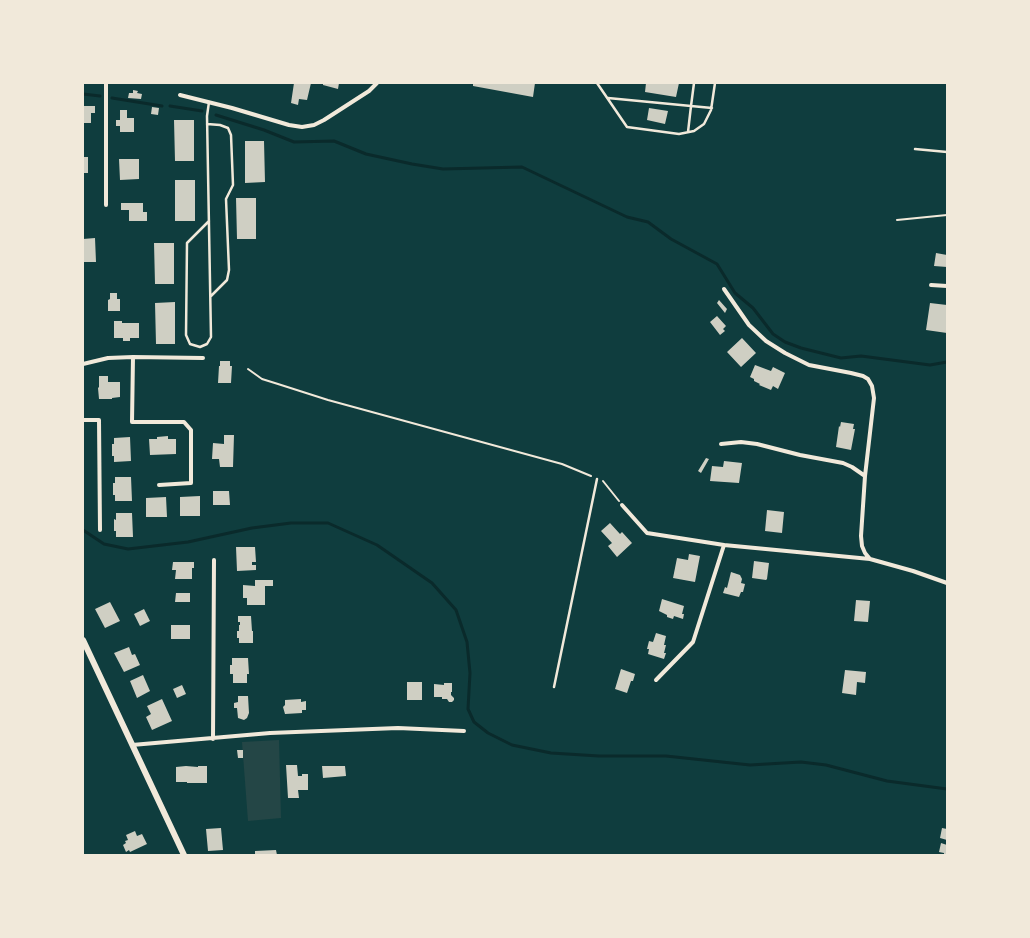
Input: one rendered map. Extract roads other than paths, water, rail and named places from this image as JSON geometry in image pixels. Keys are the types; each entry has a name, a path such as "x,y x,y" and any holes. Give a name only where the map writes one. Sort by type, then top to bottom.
{"street":[{"path":"106,83 106,205"},
{"path":"180,95 289,125 302,127 314,125 324,120 369,91 377,83"},
{"path":"931,285 947,286"},
{"path":"724,289 749,325 766,341 784,353 809,365 851,373 868,379 872,386 874,398 865,476 861,541 865,553 870,559"},
{"path":"133,357 132,422 184,422 191,430 191,483 158,484"},
{"path":"83,364 108,358 203,358"},
{"path":"83,420 99,420 100,530"},
{"path":"721,444 741,442 757,444 800,456 843,463 865,476"},
{"path":"622,505 647,533 724,545 870,559 947,583"},
{"path":"656,680 693,642 724,545"},
{"path":"214,560 214,739"},
{"path":"83,640 184,855"},
{"path":"132,745 270,733 398,728 464,731"}],"lane":[{"path":"597,83 627,127 680,134 694,131 704,124 712,108 716,83"},
{"path":"688,132 694,83"},
{"path":"608,98 712,108"},
{"path":"209,102 207,124 209,221 210,296 211,337 207,344 200,347 190,344 186,335 187,243 209,221"},
{"path":"207,124 220,125 228,128 231,135 233,185 226,199 229,270 227,280 210,296"},
{"path":"915,149 947,152"},
{"path":"554,687 597,479"}],"waterway":[{"path":"83,94 100,96"},
{"path":"112,98 162,106"},
{"path":"170,106 202,111"},
{"path":"216,115 264,130 294,142 334,141 366,154 412,164 443,169 522,167 627,217 648,222 671,239 717,264 735,293 753,308 773,334 785,342 801,348 841,358 861,356 930,365 947,362"},
{"path":"83,530 104,544 128,549 188,542 252,528 291,523 328,523 377,545 432,583 456,610 467,642 470,673 468,709 474,722 488,733 512,745 551,753 599,756 666,756 750,765 801,762 826,765 887,781 947,789"}]}
